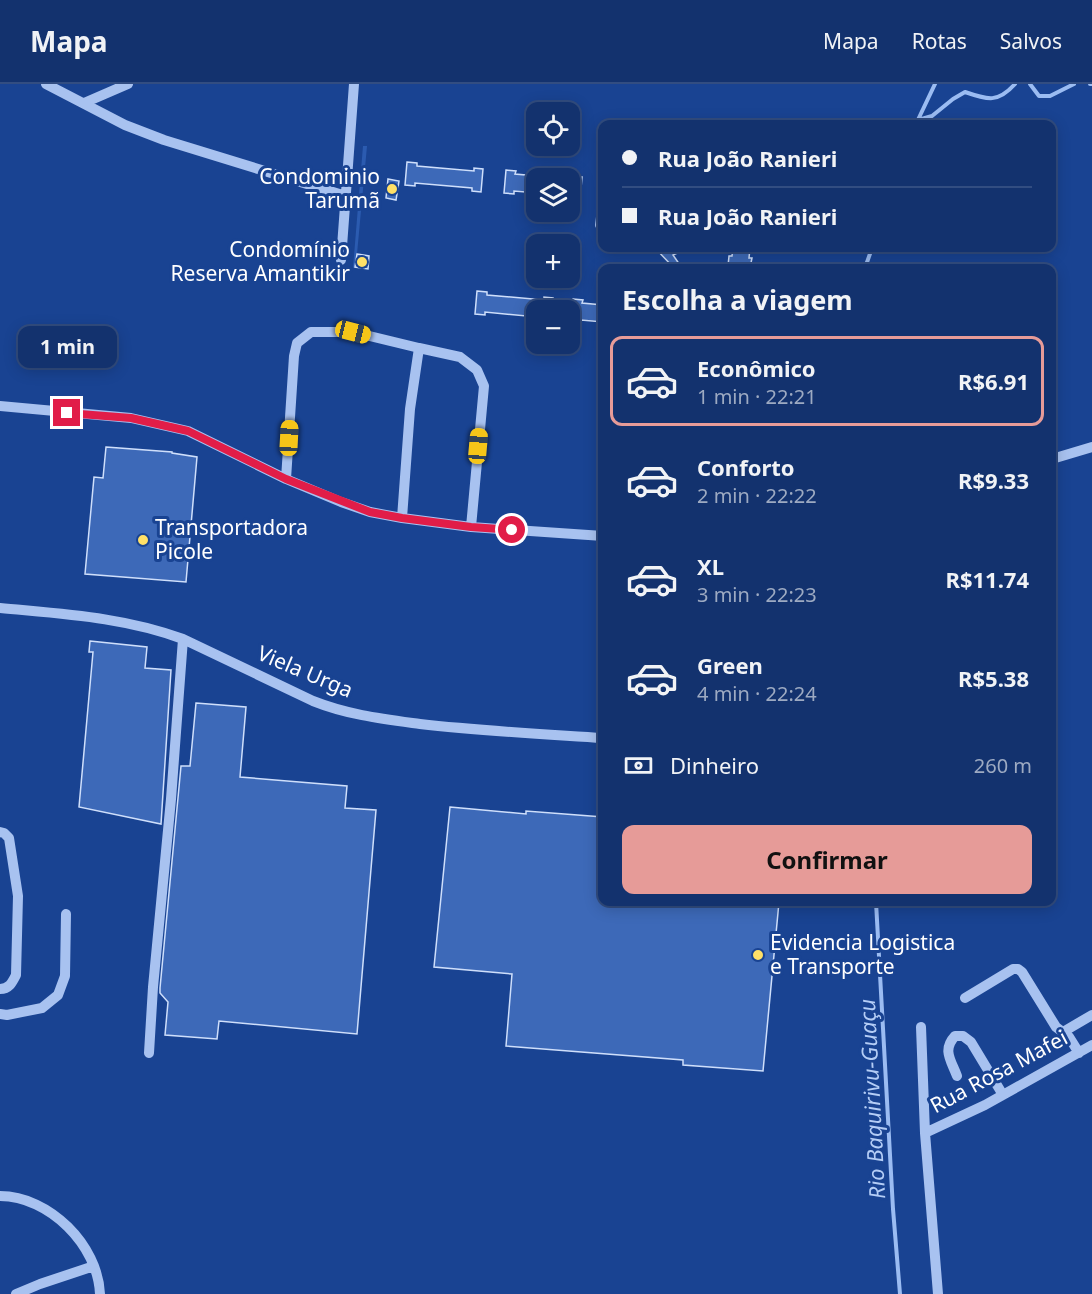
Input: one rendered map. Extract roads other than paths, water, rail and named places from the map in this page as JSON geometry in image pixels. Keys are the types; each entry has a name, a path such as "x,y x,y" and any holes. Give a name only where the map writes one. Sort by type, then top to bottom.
{"street":[{"path":"46,84 125,125 164,140 346,196"},
{"path":"84,103 128,84"},
{"path":"341,260 354,84"},
{"path":"286,479 294,356 297,343 311,332 353,332 460,357 477,370 484,386 471,527"},
{"path":"402,518 410,409 419,348"},
{"path":"0,406 131,418 188,431 286,479 370,512 471,527 598,536"},
{"path":"1056,458 1092,447"},
{"name":"Viela Urga","path":"0,608 105,618 144,626 183,639 313,701 360,715 451,728 598,738"},
{"path":"149,1053 183,639"},
{"path":"0,832 9,838 18,896 16,975 11,985 0,989"},
{"path":"0,1014 7,1015 42,1008 58,995 65,975 66,914"},
{"path":"965,998 1013,969 1018,969 1056,1027 1069,1037 1079,1053"},
{"path":"1063,1032 1092,1015"},
{"path":"921,1027 925,1133 938,1294"},
{"path":"957,1076 947,1049 948,1042 955,1036 963,1036 971,1042 1003,1095"},
{"name":"Rua Rosa Mafei","path":"925,1133 985,1105 1092,1045"},
{"path":"0,1196 13,1196 39,1205 65,1223 83,1243 94,1266 100,1294"},
{"path":"16,1294 94,1266"}],"waterway":[{"name":"Rio Baquirivu-Guaçu","path":"918,120 935,84"},
{"path":"918,120 932,116 965,92 992,98 1003,94 1015,84"},
{"path":"1030,84 1039,96 1050,96 1074,84"},
{"name":"Rio Baquirivu-Guaçu","path":"866,264 871,252"},
{"name":"Rio Baquirivu-Guaçu","path":"876,906 900,1294"}],"place":[{"name":"Condominio Tarumã","path":"392,189"},
{"name":"Condomínio Reserva Amantikir","path":"362,262"},
{"name":"Transportadora Picole","path":"143,540"},
{"name":"Evidencia Logistica e Transporte","path":"758,955"}]}
